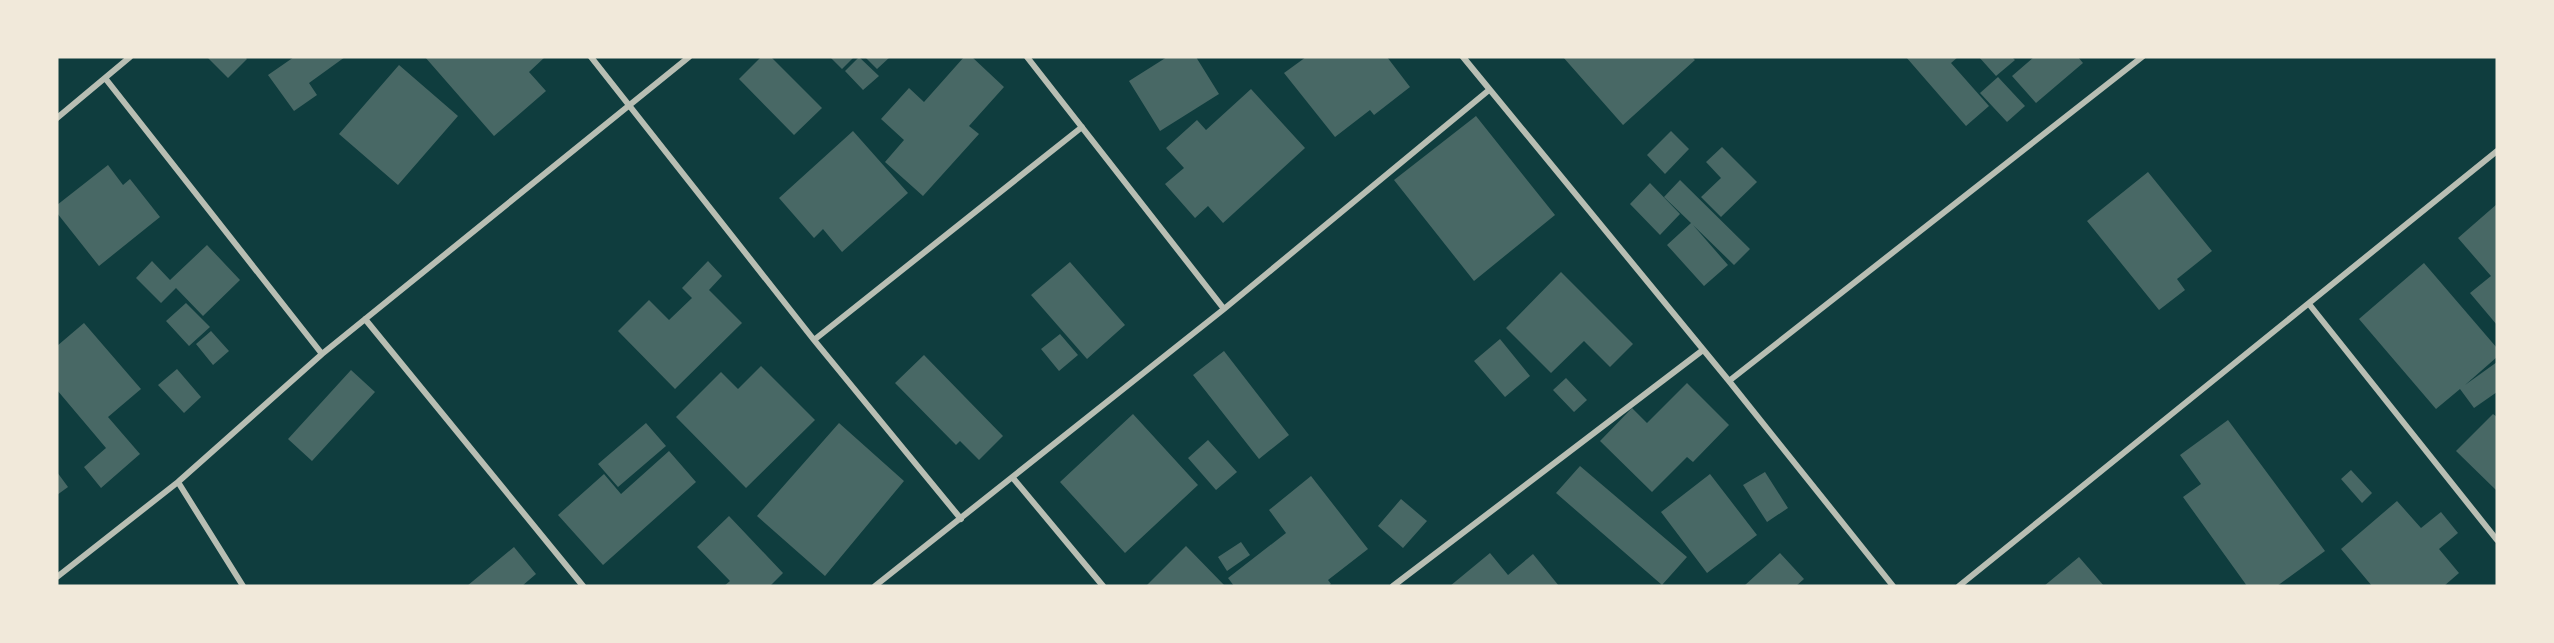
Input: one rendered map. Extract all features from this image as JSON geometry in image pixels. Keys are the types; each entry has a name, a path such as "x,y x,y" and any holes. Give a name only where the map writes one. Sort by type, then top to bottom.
{"street":[{"path":"57,118 130,57"},
{"path":"591,57 814,340 961,519"},
{"path":"57,577 178,482 322,354 689,57"},
{"path":"1027,57 1224,309"},
{"path":"1463,57 1729,381 1893,586"},
{"path":"1729,381 2142,57"},
{"path":"105,78 322,354"},
{"path":"875,586 1224,309 1490,90"},
{"path":"814,340 1082,127"},
{"path":"1959,586 2497,151"},
{"path":"2309,304 2497,540"},
{"path":"365,319 584,586"},
{"path":"1393,586 1703,350"},
{"path":"1013,478 1103,586"},
{"path":"178,482 243,586"}],"building":[{"path":"207,57 245,57 247,59 228,78"},
{"path":"294,57 345,57 309,83 317,95 294,111 268,75"},
{"path":"425,57 545,57 529,72 546,91 494,136"},
{"path":"761,57 771,57 822,108 794,135 739,79"},
{"path":"830,57 854,57 842,69"},
{"path":"859,57 879,76 863,90 845,71"},
{"path":"865,57 890,57 877,69"},
{"path":"964,57 972,57 1004,87 969,126 979,134 923,196 885,162 904,140 881,119 909,88 924,102"},
{"path":"1167,57 1196,57 1219,94 1160,131 1129,81"},
{"path":"1306,57 1387,57 1410,87 1374,115 1370,110 1335,137 1284,73"},
{"path":"1563,57 1692,57 1695,60 1623,125"},
{"path":"1906,57 1958,57 1951,63 1989,106 1966,126"},
{"path":"1979,57 2012,57 2015,60 1996,76"},
{"path":"2034,57 2078,57 2083,63 2036,103 2012,76"},
{"path":"399,65 458,116 398,185 339,134"},
{"path":"1998,77 2025,106 2007,122 1980,93"},
{"path":"1251,89 1305,148 1223,223 1208,206 1195,218 1165,184 1184,168 1166,148 1197,120 1206,130"},
{"path":"1476,116 1555,215 1474,281 1394,180"},
{"path":"853,131 908,193 842,252 823,229 814,238 779,198"},
{"path":"1671,131 1689,149 1665,174 1647,155"},
{"path":"1722,147 1757,182 1721,217 1701,197 1721,178 1706,162"},
{"path":"108,165 123,185 130,179 160,217 99,266 57,213 57,205"},
{"path":"2148,172 2212,251 2177,279 2185,290 2159,310 2087,221"},
{"path":"1680,180 1750,249 1734,265 1693,225 1728,265 1704,286 1667,245 1691,223 1664,197"},
{"path":"1650,183 1680,214 1660,235 1630,204"},
{"path":"2497,204 2497,325 2470,293 2491,276 2458,238"},
{"path":"207,245 240,280 203,316 176,288 161,303 136,278 152,261 170,280"},
{"path":"708,261 722,276 709,290 742,323 675,389 618,331 649,300 669,320 692,298 682,288"},
{"path":"1070,262 1125,325 1087,359 1031,295"},
{"path":"2424,263 2497,348 2497,357 2465,385 2497,362 2497,392 2474,408 2460,389 2436,409 2359,319"},
{"path":"1561,272 1633,344 1610,367 1584,341 1551,373 1506,328"},
{"path":"186,303 210,327 189,346 166,321"},
{"path":"84,323 141,389 108,417 140,454 101,488 84,467 106,448 57,390 57,346"},
{"path":"211,331 229,351 213,365 196,344"},
{"path":"1060,334 1078,355 1059,371 1041,349"},
{"path":"1500,339 1530,376 1505,397 1474,361"},
{"path":"1224,351 1289,435 1259,459 1193,375"},
{"path":"924,355 1003,436 979,460 960,441 956,445 895,383"},
{"path":"761,366 815,420 746,488 676,417 721,372 738,389"},
{"path":"177,369 201,397 184,413 158,385"},
{"path":"351,370 375,392 312,461 288,439"},
{"path":"1566,378 1587,400 1574,412 1553,390"},
{"path":"1687,383 1729,425 1693,462 1687,457 1652,492 1600,441 1632,408 1647,423"},
{"path":"1133,414 1198,485 1125,553 1060,482"},
{"path":"2493,414 2497,417 2497,491 2456,451"},
{"path":"2228,420 2325,551 2277,586 2247,586 2183,497 2201,484 2180,455"},
{"path":"646,423 666,446 618,487 598,464"},
{"path":"839,423 904,481 825,576 757,516"},
{"path":"1208,440 1237,472 1216,490 1188,458"},
{"path":"669,451 696,482 603,565 558,515 604,474 621,494"},
{"path":"1580,466 1687,557 1662,585 1556,493"},
{"path":"2351,470 2372,493 2362,503 2341,479"},
{"path":"57,472 68,487 57,495"},
{"path":"1765,472 1788,508 1767,522 1743,485"},
{"path":"1710,474 1757,535 1707,573 1661,512"},
{"path":"1311,476 1368,549 1328,580 1331,584 1328,586 1234,586 1228,578 1286,533 1269,510"},
{"path":"1401,499 1427,521 1403,548 1378,526"},
{"path":"2397,501 2421,528 2441,512 2458,533 2439,549 2459,573 2444,586 2372,586 2341,549"},
{"path":"729,516 783,573 770,586 724,586 730,581 697,547"},
{"path":"1241,542 1250,555 1227,571 1218,557"},
{"path":"1186,546 1225,586 1146,586"},
{"path":"514,547 536,574 522,586 467,586"},
{"path":"1490,553 1508,575 1533,554 1559,586 1450,586"},
{"path":"1780,553 1804,579 1796,586 1744,586"},
{"path":"2079,557 2104,586 2044,586"}]}
